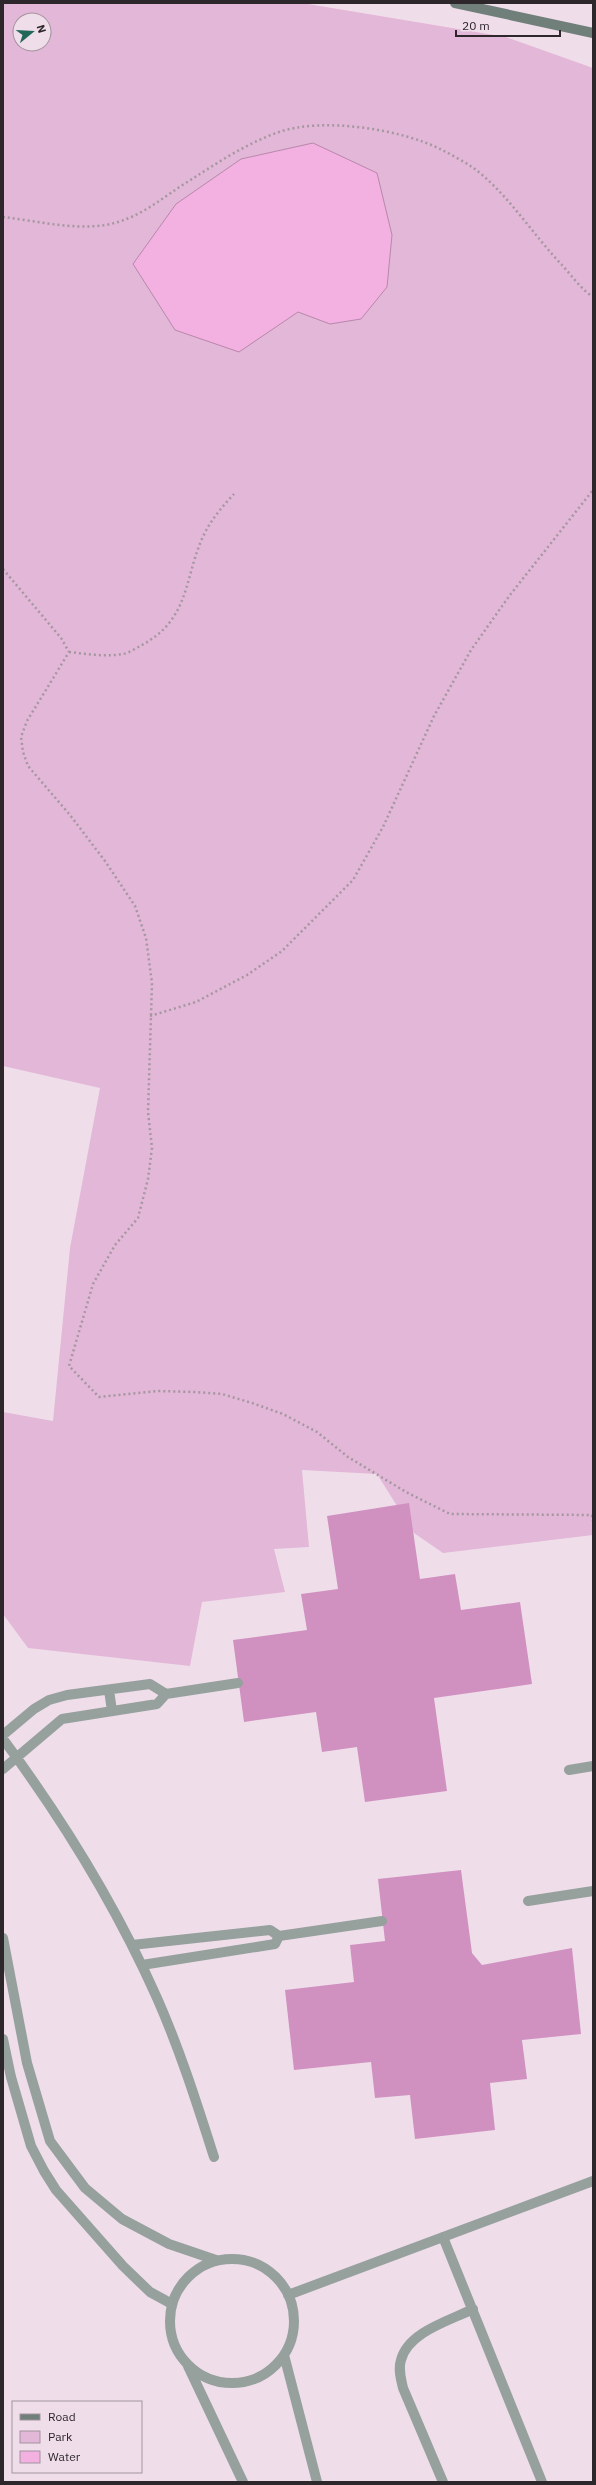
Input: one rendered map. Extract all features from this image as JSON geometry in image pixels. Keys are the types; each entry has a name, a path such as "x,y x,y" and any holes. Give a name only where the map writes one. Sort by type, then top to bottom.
{"main road":[{"path":"455,3 593,33"}],"street":[{"path":"3,1735 34,1709 49,1700 67,1695 150,1684 166,1694 238,1684"},
{"path":"109,1690 112,1711"},
{"path":"3,1769 62,1719 157,1704 166,1694"},
{"path":"3,1739 81,1852 132,1945 183,2062 214,2157"},
{"path":"568,1770 593,1766"},
{"path":"528,1901 593,1891"},
{"path":"132,1945 270,1930 279,1936 382,1921"},
{"path":"142,1965 274,1944 279,1936"},
{"path":"3,1938 27,2063 50,2141 85,2188 122,2219 169,2244 216,2260"},
{"path":"3,2039 11,2077 31,2146 56,2190 123,2266 150,2292 172,2304"},
{"path":"288,2294 593,2181"},
{"path":"443,2237 542,2482"},
{"path":"187,2364 202,2375 219,2382 238,2383 256,2378 271,2368 284,2355 291,2340 294,2325 293,2309 288,2294 278,2280 266,2268 250,2261 233,2259 216,2260 197,2269 182,2285 172,2304 170,2319 172,2336 177,2350 187,2364 243,2482"},
{"path":"443,2482 403,2388 399,2372 400,2361 404,2351 415,2338 473,2309"},
{"path":"284,2355 317,2482"}],"path":[{"path":"3,216 83,226 117,222 145,212 186,183 231,155 279,132 314,124 358,126 396,135 440,149 473,167 510,204 547,250 593,297"},
{"path":"150,1016 196,1002 247,975 282,951 353,880 384,827 434,716 471,650 510,595 593,490"},
{"path":"68,652 106,656 125,654 154,639 172,621 185,593 201,540 215,514 234,494"},
{"path":"3,569 61,638 68,652"},
{"path":"68,652 26,721 21,737 23,752 28,766 79,826 135,906 146,938 152,983 148,1112 152,1148 148,1179 138,1218 115,1245 93,1284 70,1366 99,1397 157,1392 222,1394 283,1414 317,1432 348,1457 406,1492 450,1514 592,1515 593,1521"}],"green space":[{"path":"3,3 302,3 506,37 593,68 593,1535 443,1553 414,1533 377,1474 302,1470 309,1547 274,1549 285,1592 202,1602 190,1666 28,1648 3,1614 3,1412 53,1421 70,1248 100,1088 3,1066"}],"water":[{"path":"313,143 377,173 392,235 387,287 361,319 330,324 298,312 239,352 175,330 133,264 176,204 241,159"}],"building":[{"path":"409,1503 420,1579 455,1574 461,1610 520,1602 532,1684 434,1698 447,1791 365,1802 357,1747 322,1752 316,1712 244,1722 233,1640 307,1630 301,1594 338,1589 327,1516"},
{"path":"461,1870 472,1953 482,1965 572,1948 581,2034 522,2040 527,2079 490,2083 495,2130 415,2139 410,2095 375,2098 371,2062 294,2070 285,1990 354,1982 350,1945 385,1941 378,1879"}]}
